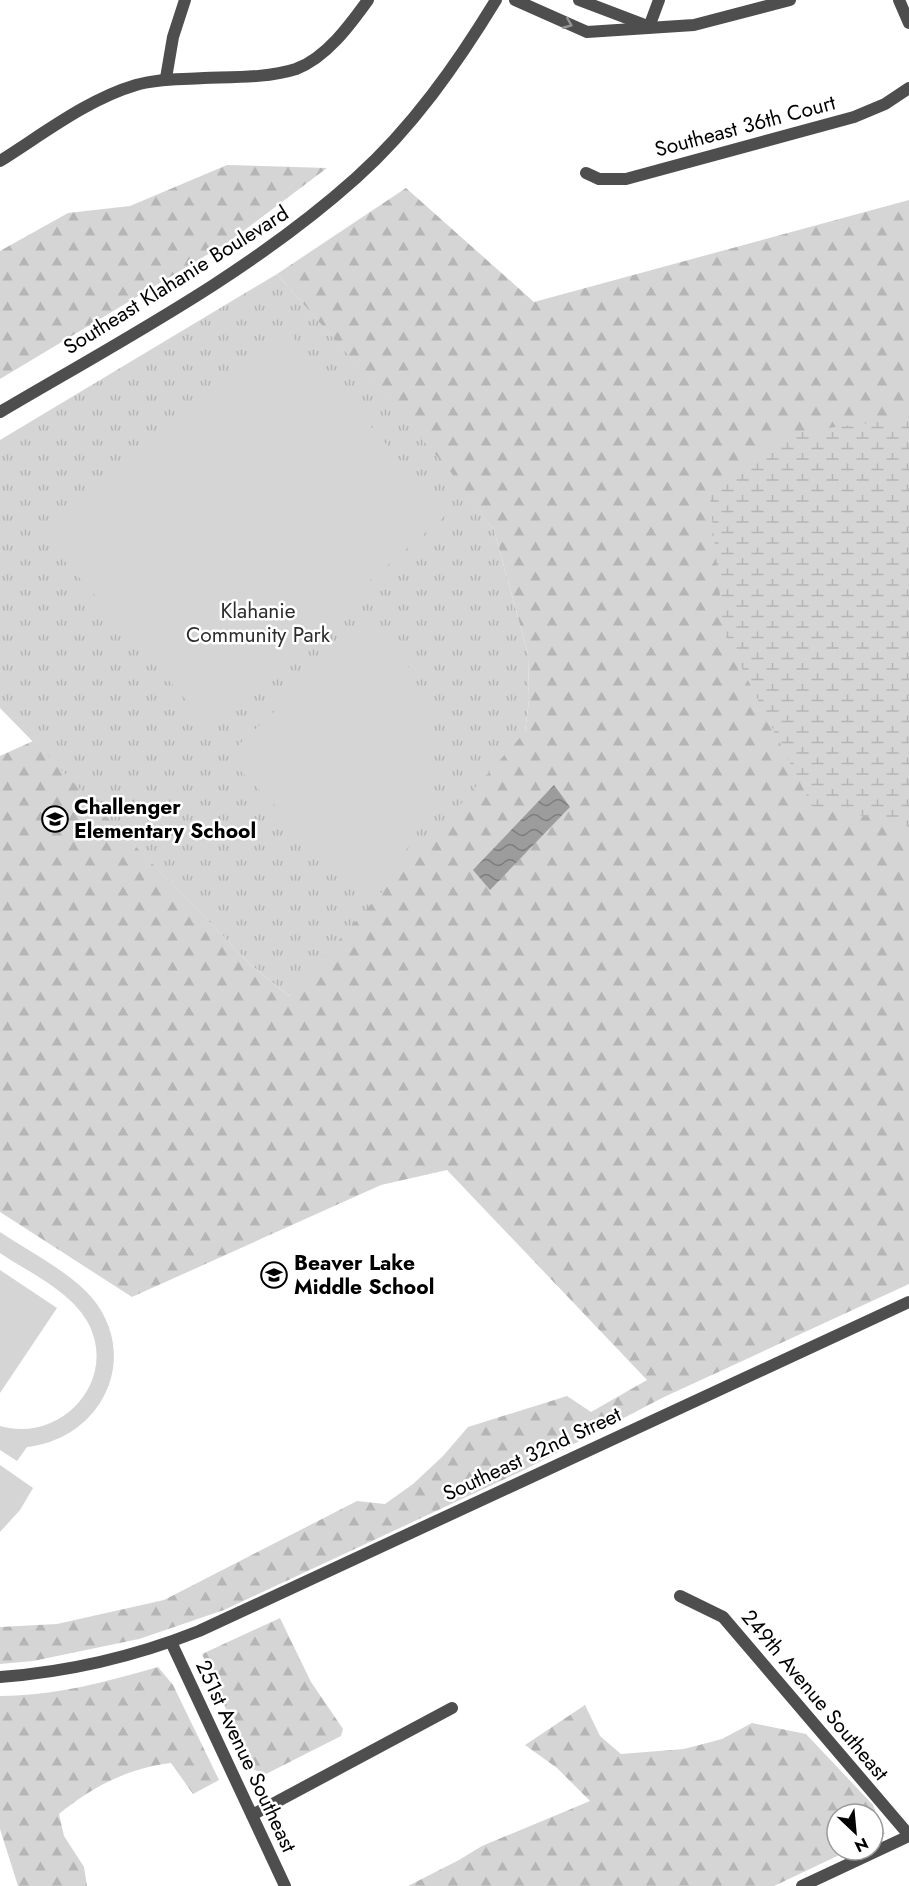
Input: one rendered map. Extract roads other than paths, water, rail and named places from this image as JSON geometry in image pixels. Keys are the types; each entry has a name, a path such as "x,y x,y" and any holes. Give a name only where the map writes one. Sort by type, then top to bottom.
{"street":[{"path":"166,78 173,37 185,0"},
{"path":"0,160 120,91 166,78 240,76 298,68 328,48 354,20 368,0"},
{"name":"Southeast Klahanie Boulevard","path":"0,412 235,271 277,243 316,212 358,177 400,134 432,95 496,0"},
{"path":"515,0 587,32 694,25 790,0"},
{"path":"579,0 649,27"},
{"path":"649,27 659,0"},
{"path":"899,0 909,23"},
{"name":"Southeast 36th Court","path":"586,173 599,179 626,179 854,117 885,104 909,88"},
{"name":"Southeast 32nd Street","path":"0,1677 69,1668 171,1642 909,1302"},
{"name":"249th Avenue Southeast","path":"680,1596 723,1617 909,1835"},
{"name":"251st Avenue Southeast","path":"171,1642 285,1886"},
{"path":"252,1815 452,1708"},
{"path":"802,1886 909,1835"}],"water":[{"path":"554,785 570,807 490,890 473,870"}],"place":[{"name":"Challenger Elementary School","path":"55,819"},
{"name":"Beaver Lake Middle School","path":"274,1275"}],"park label":[{"name":"Klahanie Community Park","path":"258,623"}]}
